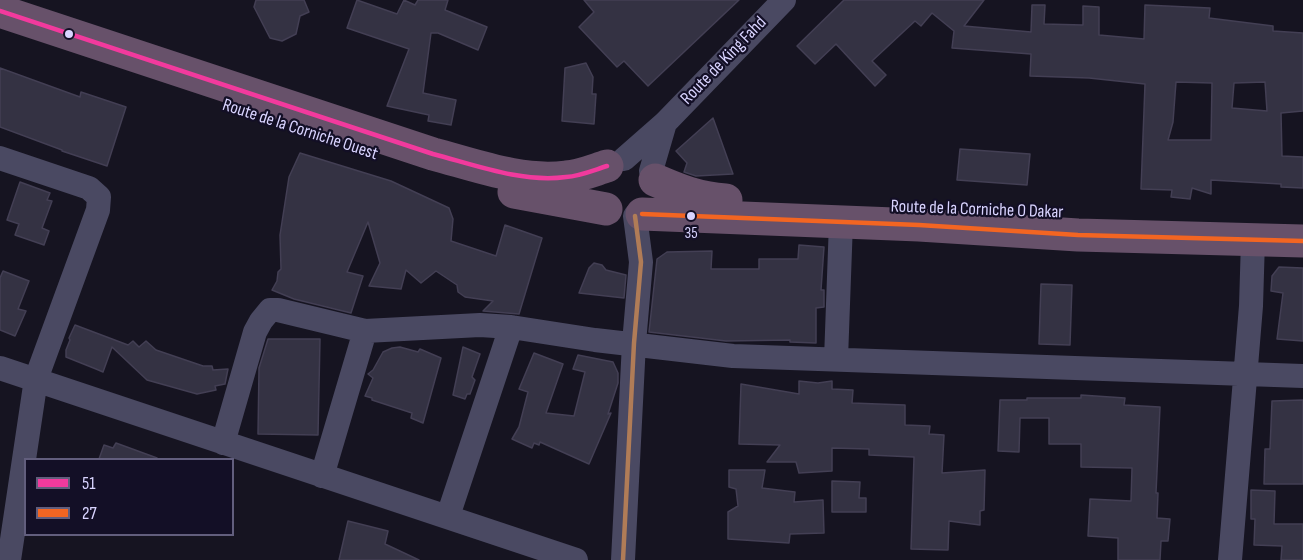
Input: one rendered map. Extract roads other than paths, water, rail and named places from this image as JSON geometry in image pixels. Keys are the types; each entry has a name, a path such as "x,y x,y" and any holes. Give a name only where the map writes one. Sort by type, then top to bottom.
{"highway":[{"name":"Route de la Corniche Ouest","path":"0,10 433,154 501,172 542,178 634,169"},
{"name":"Route de la Corniche Ouest","path":"0,32 428,173 627,213"},
{"path":"634,169 654,199 627,213 599,197 598,184 603,171 634,169"},
{"name":"Route de la Corniche O Dakar","path":"634,169 680,191 717,200 1303,220"},
{"name":"Route de la Corniche O Dakar","path":"627,213 1078,235 1303,241"}],"street":[{"name":"Route de King Fahd","path":"634,169 665,123 784,0"},
{"path":"0,158 89,188 99,197 98,210 36,379 24,458"},
{"path":"623,560 634,343 641,262 627,213"},
{"path":"836,359 841,222"},
{"path":"1230,560 1246,372 1253,240"},
{"path":"223,443 255,332 270,310 365,331 480,325 511,327 595,340 733,356 1303,375"},
{"path":"448,516 511,327"},
{"path":"322,476 365,331"},
{"path":"0,368 576,560"},
{"path":"9,560 24,459"}],"place":[{"name":"35","path":"691,216"}]}
